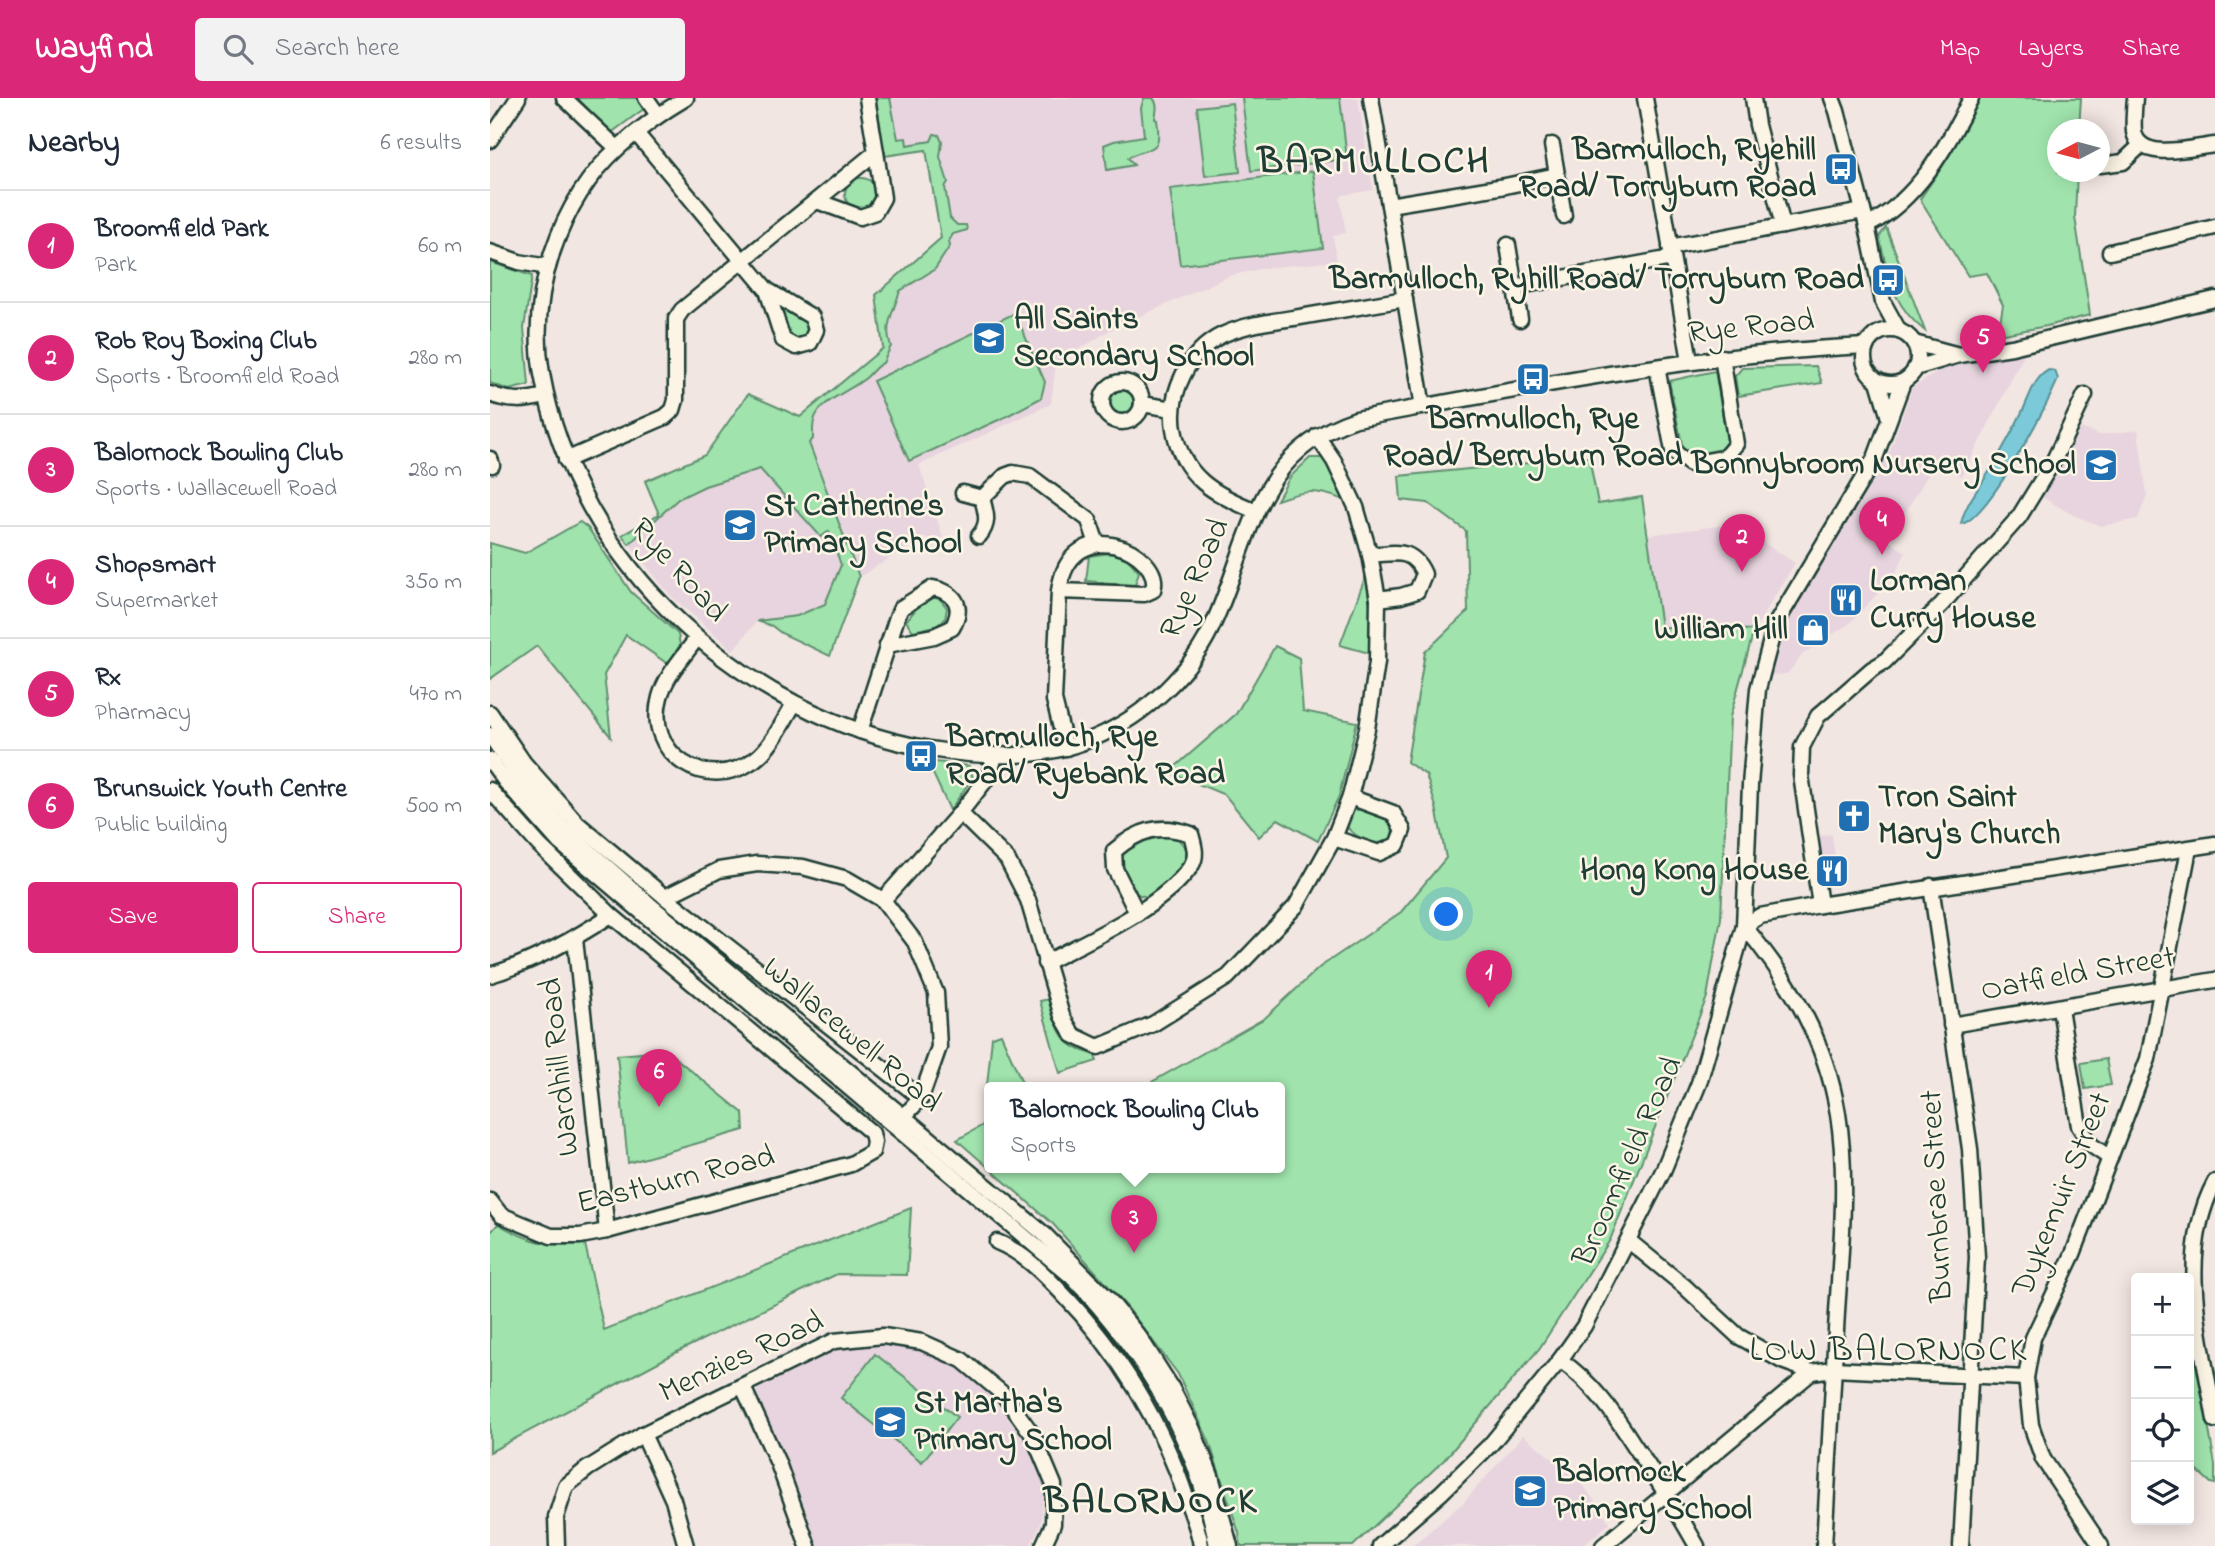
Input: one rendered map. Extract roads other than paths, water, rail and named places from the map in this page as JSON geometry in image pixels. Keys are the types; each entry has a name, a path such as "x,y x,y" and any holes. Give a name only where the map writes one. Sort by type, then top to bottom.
{"street":[{"path":"490,140 518,98"},
{"path":"564,98 617,148"},
{"path":"646,98 658,115"},
{"name":"Rye Road","path":"686,98 658,115 617,148 594,174 560,232 542,294 539,341 546,396 557,438 594,513 621,555 670,612 697,638 750,678 794,704 860,731 908,745 952,753 995,756 1042,753 1066,748 1113,729 1135,715 1172,683 1189,664 1214,622 1256,511 1269,485 1284,465 1317,436 1337,426 1356,419 1690,361 1866,346"},
{"path":"817,201 860,217 875,212 883,198 867,98"},
{"path":"1371,98 1423,407"},
{"path":"1645,98 1690,361"},
{"path":"1753,98 1757,125 1783,226"},
{"path":"1832,98 1838,111 1865,218 1883,302 1899,331 1914,343 1958,355"},
{"path":"1514,287 1783,226 1888,215 1908,196 1951,139 1971,98"},
{"path":"2134,98 2134,134 2141,145 2155,152 2215,145"},
{"path":"636,133 767,290"},
{"path":"1552,145 1564,216"},
{"path":"2110,164 2123,162 2141,145"},
{"path":"566,460 666,417 673,410 676,400 676,319 682,310 876,152"},
{"path":"1390,205 1558,175"},
{"path":"2110,252 2215,228"},
{"path":"1508,245 1520,319"},
{"path":"490,252 519,262 548,267"},
{"path":"1256,511 1224,498 1198,479 1177,443 1173,408 1180,383 1191,362 1205,346 1222,336 1278,320 1405,299"},
{"path":"1915,368 1958,355 2012,347 2215,299"},
{"path":"1879,333 1883,302"},
{"path":"1899,331 1879,333 1866,346 1864,364 1878,381 1893,384 1903,382 1915,368 1918,355 1914,343"},
{"name":"Rye Road","path":"1833,348 1864,364"},
{"path":"1657,367 1673,451 1690,464 1724,458 1736,444 1722,357"},
{"path":"1878,381 1889,418"},
{"name":"Broomfield Road","path":"1380,1546 1441,1493 1491,1444 1560,1360 1584,1325 1663,1171 1699,1083 1744,926 1750,785 1758,689 1775,625 1875,458 1903,382"},
{"path":"490,394 506,400 526,401 546,396"},
{"path":"1820,905 1801,775 1802,747 1818,716 1884,662 1942,604 2019,517 2054,460 2085,395"},
{"path":"1142,404 1173,408"},
{"path":"960,813 1007,859 1028,900 1062,1017 1073,1035 1098,1047 1153,1024 1227,977 1296,906 1334,838 1350,797 1367,729 1377,662 1378,599 1370,555 1356,508 1334,461 1317,436"},
{"path":"982,498 1005,476 1013,473 1030,476 1089,520 1097,544"},
{"path":"963,493 982,498"},
{"path":"979,536 985,529 987,520 982,498"},
{"path":"1059,591 1144,594 1153,590 1155,583 1153,573 1124,547 1097,544 1075,553 1068,560 1060,580 1059,591 1054,700 1066,748"},
{"path":"1370,555 1404,553 1418,560 1424,574 1417,591 1378,599"},
{"path":"860,731 887,645 901,608 933,588 946,591 955,598 958,613 952,628 934,636 887,645"},
{"path":"697,638 674,670 660,697 658,714 664,743 680,762 708,773 728,772 743,766 769,745 794,704"},
{"name":"Wallacewell Road","path":"490,713 524,763 577,823 665,897 921,1098"},
{"name":"Wallacewell Road","path":"490,735 515,772 564,829 769,1011 900,1122 1071,1276 1100,1306 1165,1388 1193,1430 1211,1476 1230,1546"},
{"path":"883,900 989,776 995,756"},
{"name":"Wallacewell Road","path":"490,760 560,843 769,1011"},
{"name":"Wallacewell Road","path":"490,790 539,845 611,915 872,1133 874,1142"},
{"path":"1334,838 1379,853 1396,845 1403,830 1393,813 1350,797"},
{"path":"1045,963 1137,913 1168,890 1193,864 1196,851 1191,834 1174,828 1153,828 1127,840 1114,851 1115,869 1137,913"},
{"path":"1824,1546 1841,1224 1842,1151 1838,1114 1826,1066 1810,1024 1788,982 1744,926 1760,916 1820,905 2215,844"},
{"name":"Dykemuir Street","path":"2101,1546 2043,1460 2031,1424 2026,1378 2033,1338 2073,1254 2148,1059 2189,849"},
{"path":"665,897 719,870 757,864 803,867 847,878 883,900 915,942 936,993 939,1047 921,1098 900,1122"},
{"name":"Burnbrae Street","path":"1931,886 1970,1149 1976,1244 1961,1546"},
{"path":"490,975 508,970 575,939 611,915"},
{"name":"Wardhill Road","path":"575,939 607,1231"},
{"name":"Oatfield Street","path":"1951,1025 2215,980"},
{"path":"2060,1008 2079,1126 2091,1145 2110,1158"},
{"path":"751,1033 769,1011"},
{"name":"Eastburn Road","path":"490,1201 501,1215 551,1236 580,1236 607,1231 851,1164 872,1152 874,1142"},
{"path":"2215,1181 2203,1203 2197,1244 2195,1299 2215,1420"},
{"path":"1629,1241 1684,1286 1738,1336 1782,1361 1812,1372 1833,1369 2026,1378"},
{"path":"997,1242 1011,1248 1046,1277 1084,1316 1123,1365 1145,1401 1178,1472 1201,1546"},
{"name":"Menzies Road","path":"556,1546 556,1517 566,1486 587,1469 643,1434 834,1341 883,1336 922,1342 962,1360 1003,1394 1032,1435 1054,1485 1053,1524 1043,1546"},
{"path":"1560,1360 1581,1374 1602,1398 1667,1494 1697,1546"},
{"path":"1603,1546 1812,1372"},
{"path":"743,1387 778,1463 808,1546"},
{"path":"1145,1401 1165,1388"},
{"name":"Wallacewell Road","path":"1165,1388 1205,1495 1217,1546"},
{"path":"643,1434 673,1500 686,1546"}],"water":[{"path":"2049,370 2055,371 2058,379 2029,436 1986,503 1972,518 1961,524 1969,504 2007,441 2036,382"}],"place":[{"name":"Barmulloch, Ryehill Road/ Torryburn Road","path":"1841,169"},
{"name":"Barmulloch, Ryhill Road/ Torryburn Road","path":"1888,280"},
{"name":"All Saints Secondary School","path":"989,338"},
{"name":"Rx","path":"1983,373"},
{"name":"Barmulloch, Rye Road/ Berryburn Road","path":"1533,379"},
{"name":"Bonnybroom Nursery School","path":"2101,465"},
{"name":"St Catherine's Primary School","path":"740,525"},
{"name":"Shopsmart","path":"1882,555"},
{"name":"Rob Roy Boxing Club","path":"1742,572"},
{"name":"Lorman Curry House","path":"1846,600"},
{"name":"William Hill","path":"1813,630"},
{"name":"Barmulloch, Rye Road/ Ryebank Road","path":"921,756"},
{"name":"Tron Saint Mary's Church","path":"1854,816"},
{"name":"Hong Kong House","path":"1832,871"},
{"name":"Broomfield Park","path":"1489,1008"},
{"name":"Brunswick Youth Centre","path":"659,1107"},
{"name":"Balornock Bowling Club","path":"1134,1253"},
{"name":"St Martha's Primary School","path":"890,1422"},
{"name":"Balornock Primary School","path":"1530,1491"}],"district":[{"name":"BARMULLOCH","path":"1374,163"},
{"name":"LOW BALORNOCK","path":"1889,1351"},
{"name":"BALORNOCK","path":"1151,1503"}]}
